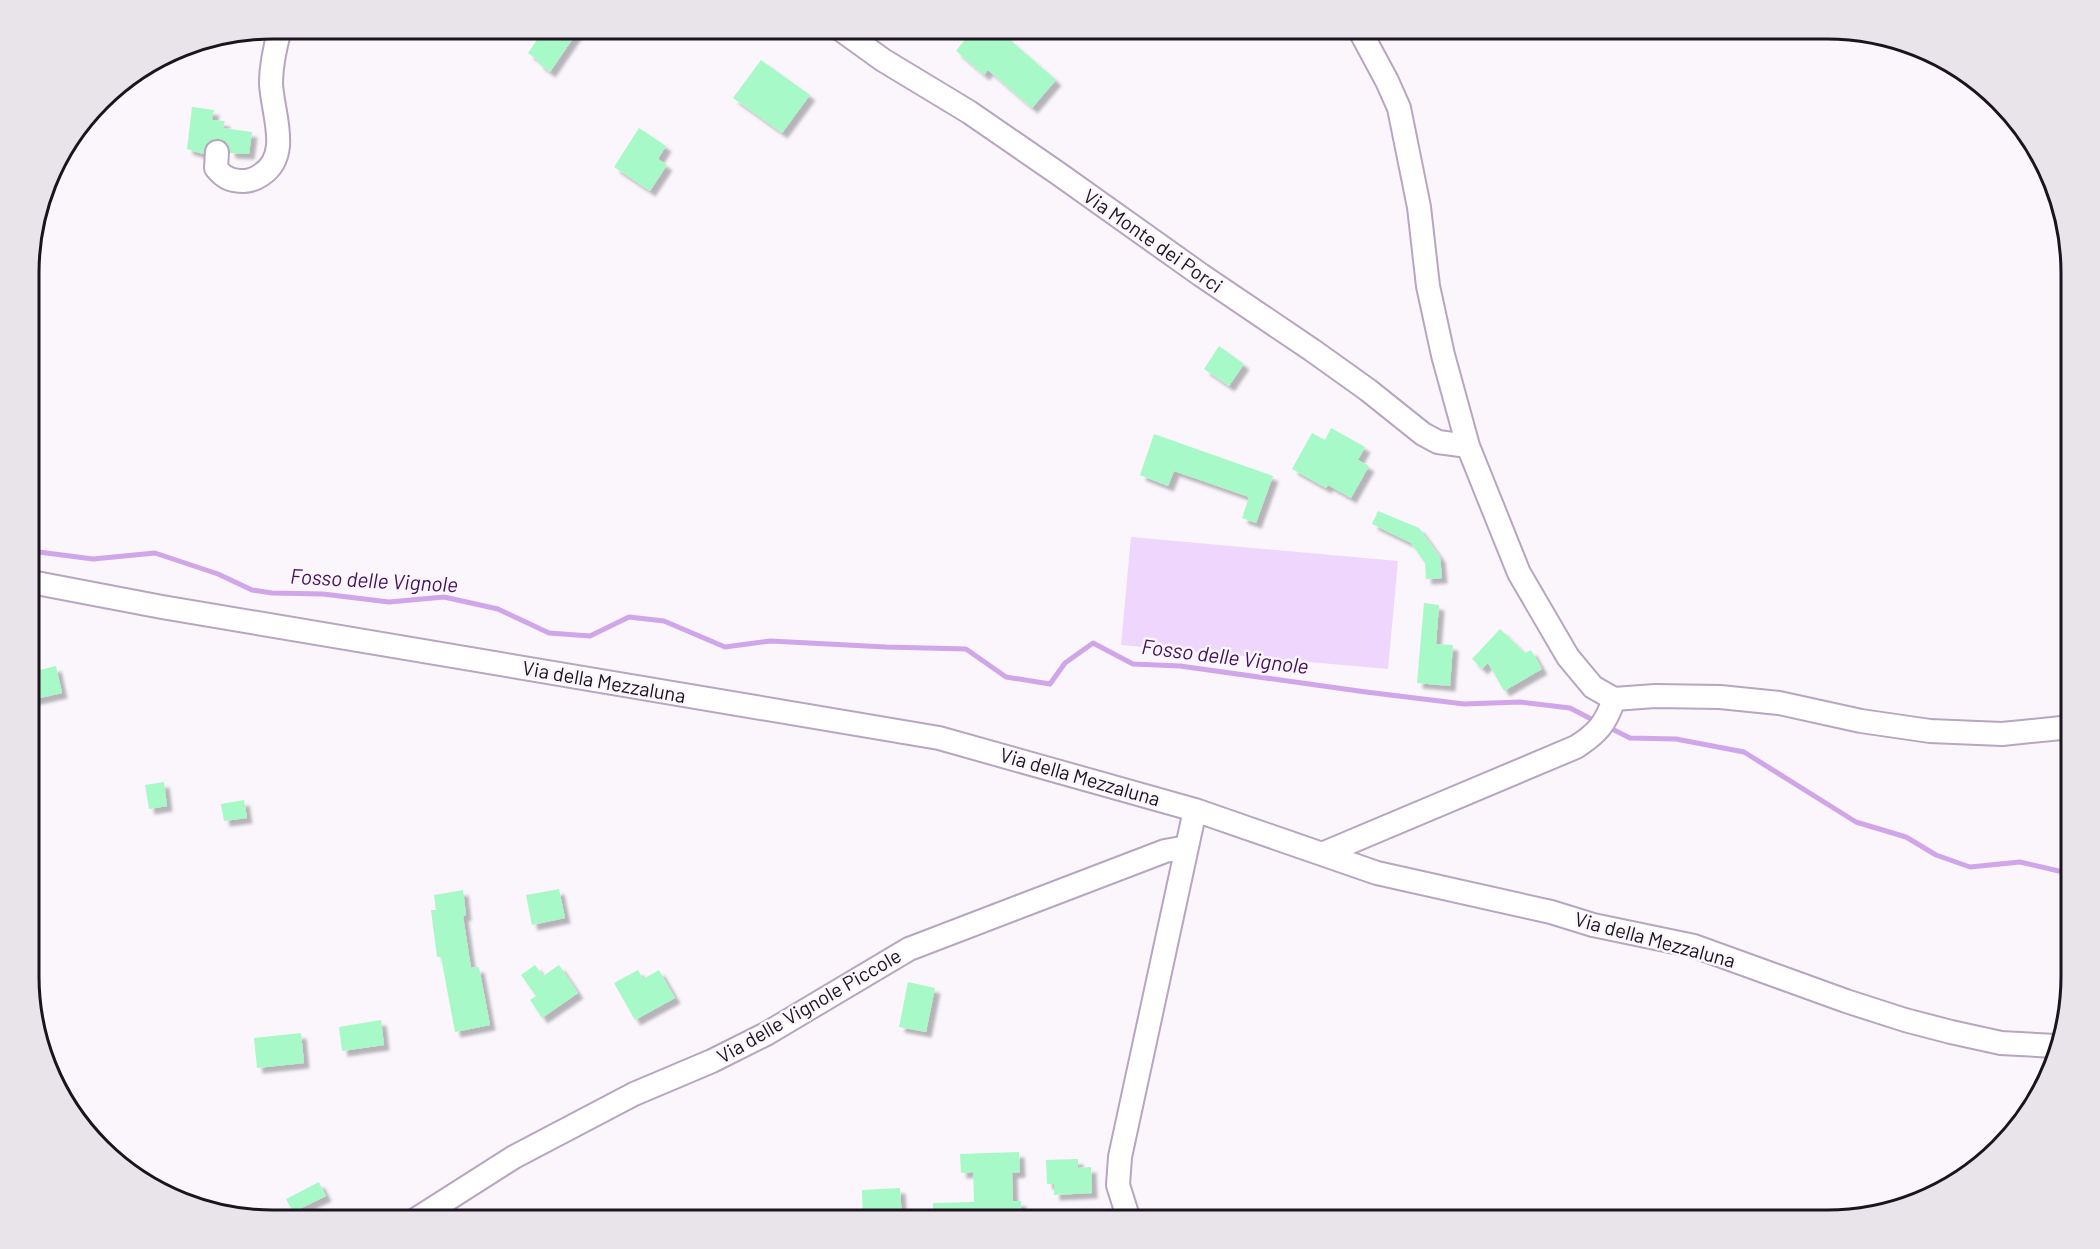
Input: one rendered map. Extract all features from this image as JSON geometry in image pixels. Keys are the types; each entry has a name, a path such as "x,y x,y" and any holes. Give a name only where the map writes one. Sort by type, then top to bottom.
{"street":[{"path":"217,152 216,168 222,176 233,181 254,179 266,172 274,161 279,140 271,74 278,39"},
{"name":"Via Monte dei Porci","path":"854,39 882,60 969,112 1059,174 1321,357 1423,434 1438,442 1468,446"},
{"path":"1365,39 1388,81 1399,108 1419,207 1428,286 1443,355 1468,446 1519,573 1568,657 1593,687 1614,699 1655,696 1720,697 1779,703 1862,721 1930,731 2002,734 2061,728"},
{"name":"Via della Mezzaluna","path":"39,584 185,611 939,738 1195,810 1377,873 1551,912 1593,925 1694,946 1905,1020 2001,1042 2050,1046"},
{"path":"1322,855 1576,747 1591,738 1607,719 1614,699"},
{"path":"1127,1210 1119,1185 1120,1157 1195,810"},
{"name":"Via delle Vignole Piccole","path":"431,1210 514,1157 634,1094 712,1061 766,1034 909,949 1165,851 1187,847"}],"shaded area":[{"path":"1131,537 1398,561 1388,669 1121,645"}],"building":[{"path":"538,39 572,39 550,72 528,53"},
{"path":"965,39 1009,39 1056,80 1032,108 988,70 984,75 956,51"},
{"path":"761,60 810,95 782,133 733,98"},
{"path":"192,107 214,110 212,120 225,121 223,128 252,132 249,154 230,153 225,141 218,139 206,144 203,154 187,149"},
{"path":"639,128 666,146 658,159 667,165 650,191 614,167"},
{"path":"1219,346 1244,364 1229,386 1204,369"},
{"path":"1331,428 1365,447 1358,460 1369,466 1351,498 1328,485 1326,488 1292,469 1312,433 1325,440"},
{"path":"1154,434 1273,476 1256,523 1242,518 1249,497 1174,471 1168,486 1140,475"},
{"path":"1378,511 1419,528 1440,557 1442,578 1426,579 1425,563 1411,543 1372,524"},
{"path":"1424,603 1439,605 1436,644 1453,645 1450,686 1417,683"},
{"path":"1500,629 1525,653 1531,650 1542,669 1504,691 1488,663 1482,669 1472,659"},
{"path":"56,666 62,693 39,698 39,670"},
{"path":"164,782 167,806 149,809 145,785"},
{"path":"244,800 247,818 224,821 221,804"},
{"path":"559,889 565,918 532,925 526,895"},
{"path":"463,890 466,915 463,916 471,968 479,967 490,1025 455,1032 441,957 437,957 431,910 436,910 434,895"},
{"path":"535,965 543,976 559,965 578,993 542,1018 530,1000 536,996 521,975"},
{"path":"638,970 643,979 659,970 675,998 635,1020 614,983"},
{"path":"908,982 935,988 926,1032 899,1027"},
{"path":"381,1020 384,1045 342,1051 339,1027"},
{"path":"301,1033 304,1063 257,1068 254,1038"},
{"path":"1019,1152 1020,1172 1012,1173 1013,1201 1021,1201 1021,1210 933,1210 933,1203 974,1202 973,1172 961,1173 960,1154"},
{"path":"1078,1159 1078,1168 1091,1167 1092,1193 1054,1195 1054,1184 1047,1184 1046,1160"},
{"path":"319,1182 326,1196 297,1210 292,1210 286,1199"},
{"path":"900,1188 901,1210 863,1210 862,1190"}],"waterway":[{"name":"Fosso delle Vignole","path":"39,552 93,559 155,553 218,574 252,590 272,593 323,594 389,602 444,597 498,609 549,633 590,636 629,617 664,621 725,647 770,641 966,649 1006,677 1050,684 1065,663 1093,643 1133,664 1180,666 1464,704 1520,702 1570,708 1597,722"},
{"name":"Fosso delle Vignole","path":"1608,727 1630,738 1676,739 1744,752 1856,822 1906,837 1936,855 1970,867 2020,862 2061,872"}]}
